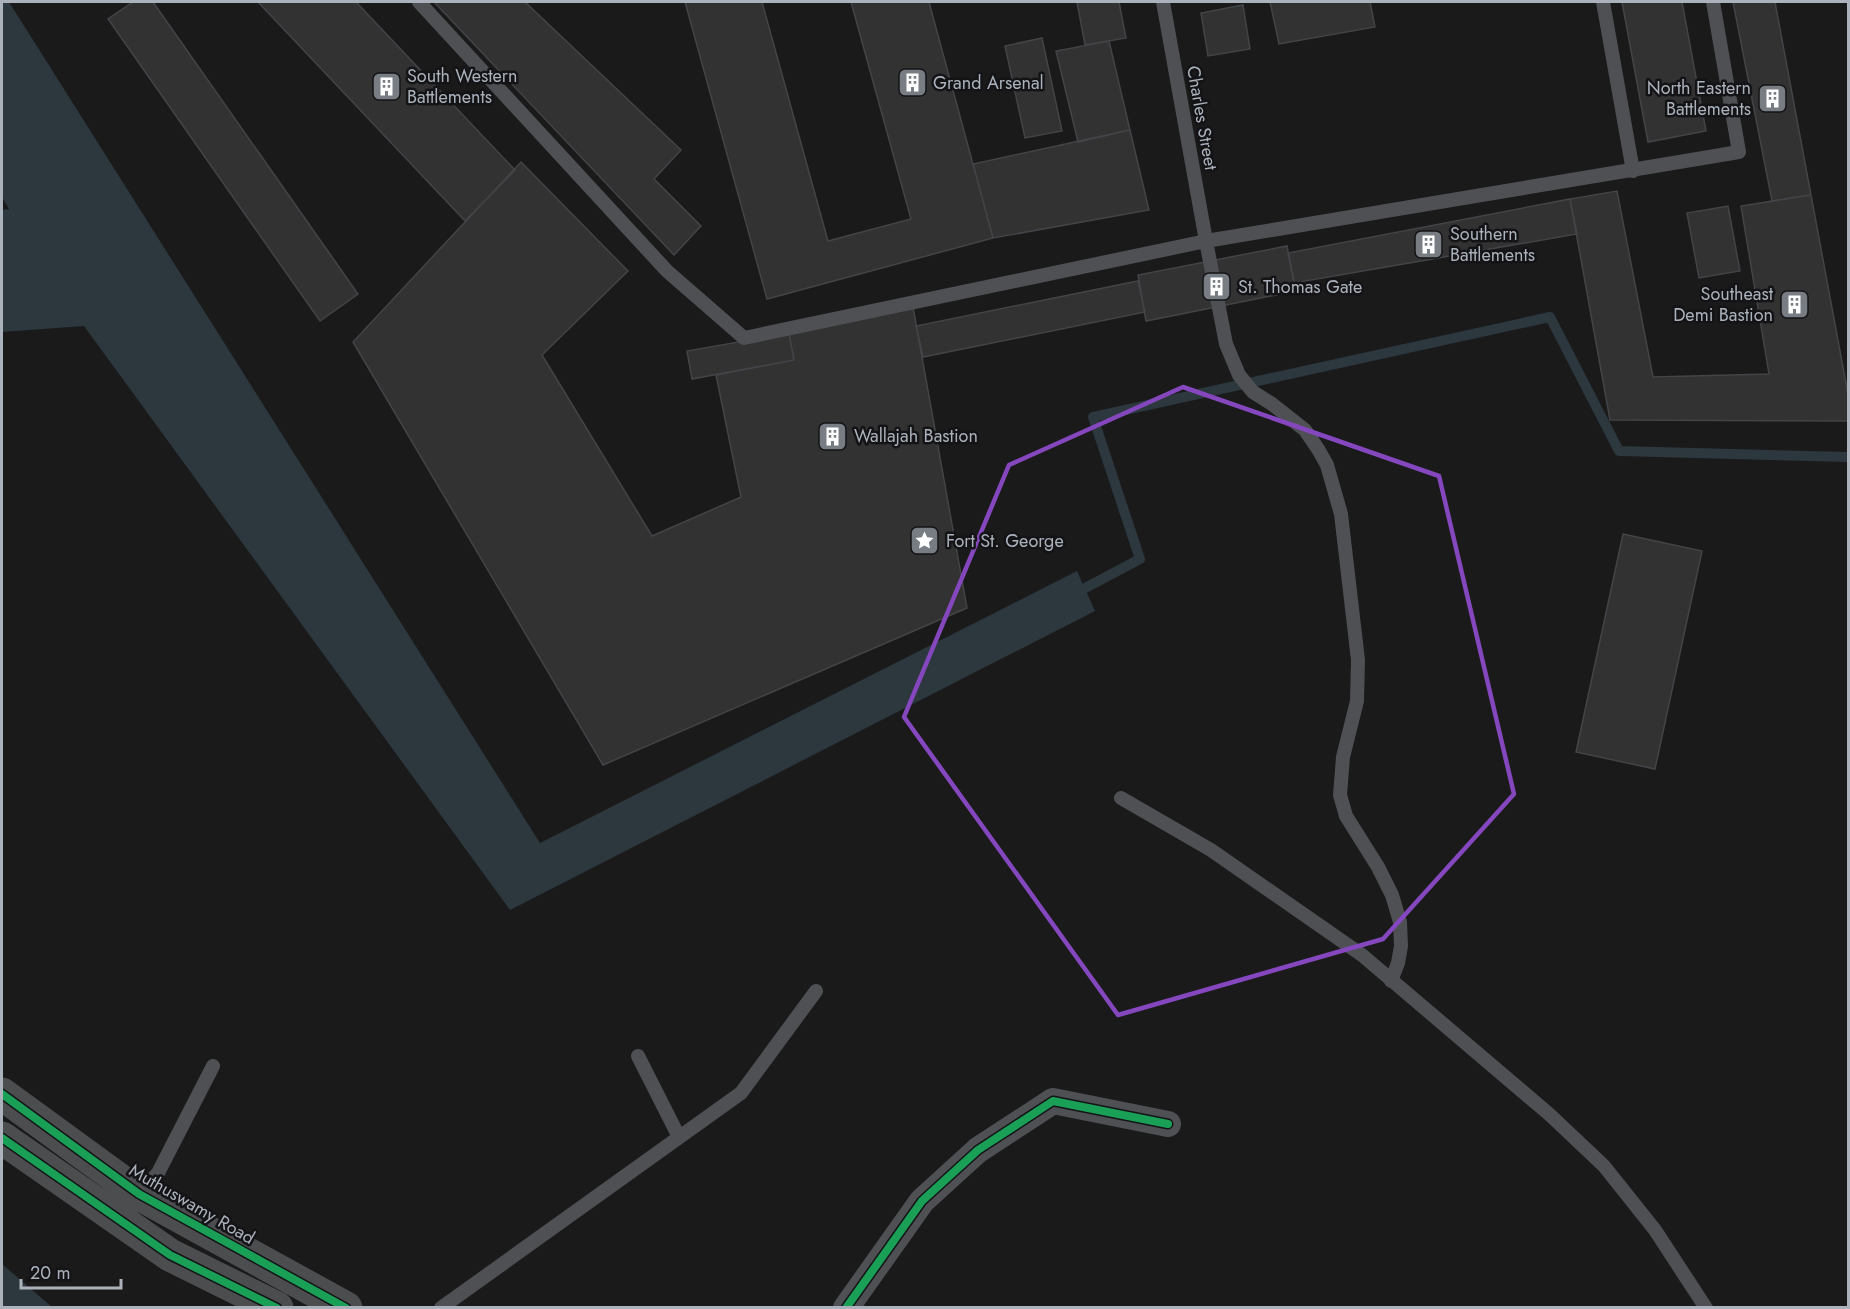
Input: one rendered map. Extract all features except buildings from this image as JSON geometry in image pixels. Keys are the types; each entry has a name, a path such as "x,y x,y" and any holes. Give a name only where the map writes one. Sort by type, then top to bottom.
{"main road":[{"name":"Muthuswamy Road","path":"2,1094 130,1207 170,1255 277,1308"},
{"name":"Muthuswamy Road","path":"2,1138 130,1207 346,1308"}],"street":[{"path":"846,1308 922,1202 978,1150 1053,1101 1168,1124"}],"lane":[{"path":"419,2 667,271 744,338 1206,241 1739,152 1713,2"},
{"name":"Charles Street","path":"1162,2 1226,344 1239,375 1253,392 1305,430 1327,465 1341,514 1358,660 1358,701 1343,757 1340,795 1346,816 1378,867 1392,895 1400,922 1401,945 1398,963 1391,981"},
{"path":"1603,2 1633,171"},
{"path":"1121,798 1211,850 1362,955 1549,1114 1604,1166 1655,1230 1706,1308"},
{"path":"441,1308 741,1093 816,991"},
{"path":"638,1056 679,1137"},
{"path":"130,1207 158,1173 213,1066"}],"highlighted area":[{"path":"1183,387 1439,476 1514,794 1383,939 1118,1015 904,717 1009,465"}],"shaded area":[{"path":"3,2 9,2 540,843 1077,571 1095,611 510,910 84,326 2,332 2,210 9,209 2,197"},
{"path":"2,1264 52,1307 2,1307"}],"waterway":[{"path":"1072,595 1140,559 1093,417 1550,317 1619,451 1848,457"}],"cycle path":[{"path":"2,1094 139,1194 346,1308"},
{"path":"846,1308 922,1201 978,1150 1053,1101 1168,1124"},
{"path":"2,1138 170,1255 277,1308"}],"place":[{"name":"Grand Arsenal","path":"912,83"},
{"name":"South Western Battlements","path":"386,86"},
{"name":"North Eastern Battlements","path":"1772,98"},
{"name":"Southern Battlements","path":"1429,244"},
{"name":"St. Thomas Gate","path":"1217,287"},
{"name":"Southeast Demi Bastion","path":"1794,304"},
{"name":"Wallajah Bastion","path":"833,436"},
{"name":"Fort St. George","path":"925,541"}]}
